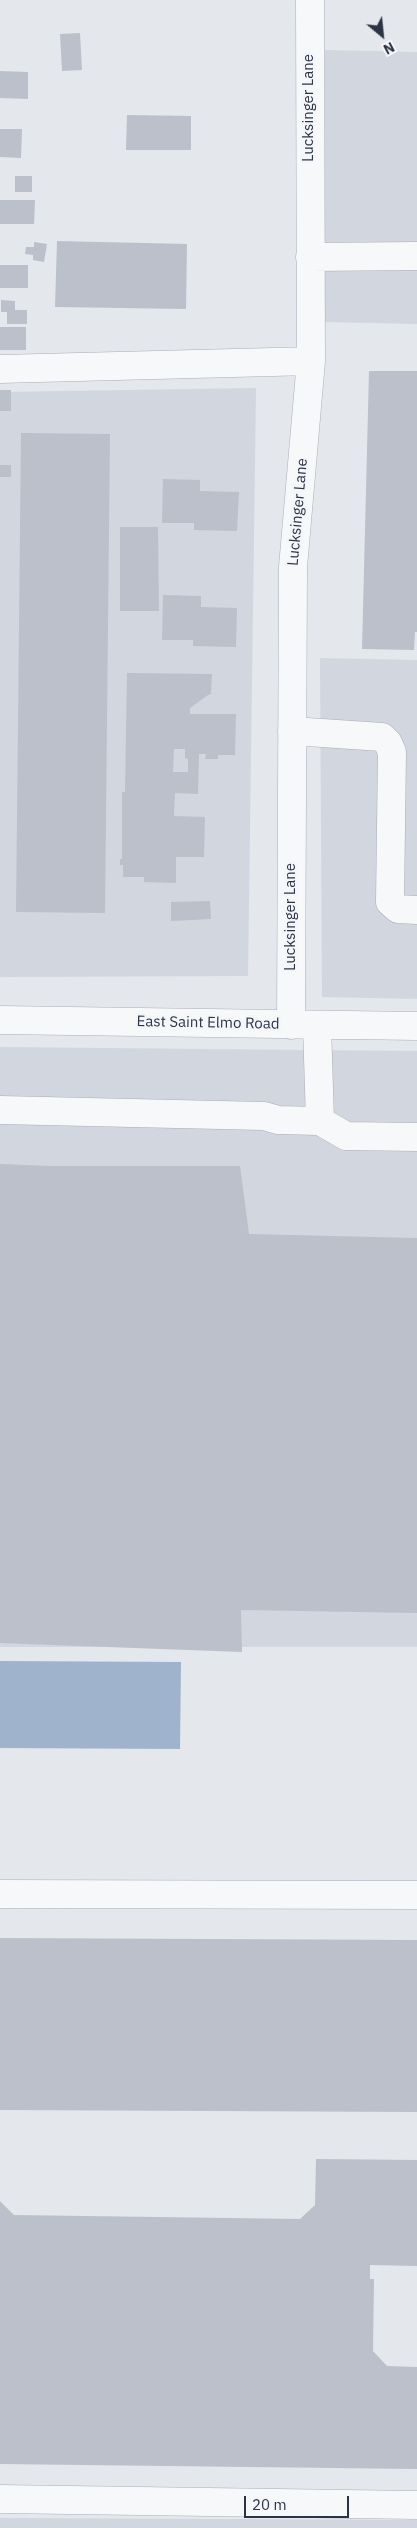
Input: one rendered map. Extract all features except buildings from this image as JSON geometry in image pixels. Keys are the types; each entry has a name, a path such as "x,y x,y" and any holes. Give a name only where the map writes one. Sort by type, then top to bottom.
{"street":[{"name":"Lucksinger Lane","path":"310,0 310,361 293,567 292,731 304,1025 320,1121"},
{"path":"310,258 417,256"},
{"path":"0,369 310,361"},
{"path":"292,731 382,737 388,743 392,752 390,902 398,909 417,910"},
{"name":"East Saint Elmo Road","path":"0,1020 417,1026"},
{"path":"0,1110 264,1116 278,1120 320,1121 346,1136 417,1137"},
{"path":"0,1894 417,1895"},
{"path":"0,2499 417,2505"}],"shaded area":[{"path":"325,50 417,52 417,324 324,322"},
{"path":"256,388 248,976 0,977 0,392"},
{"path":"320,658 417,660 417,999 322,997"},
{"path":"0,1047 417,1051 417,1647 0,1647"},
{"path":"0,2518 417,2520 417,2528 0,2528"}],"water":[{"path":"0,1661 181,1662 180,1749 0,1748"}]}
